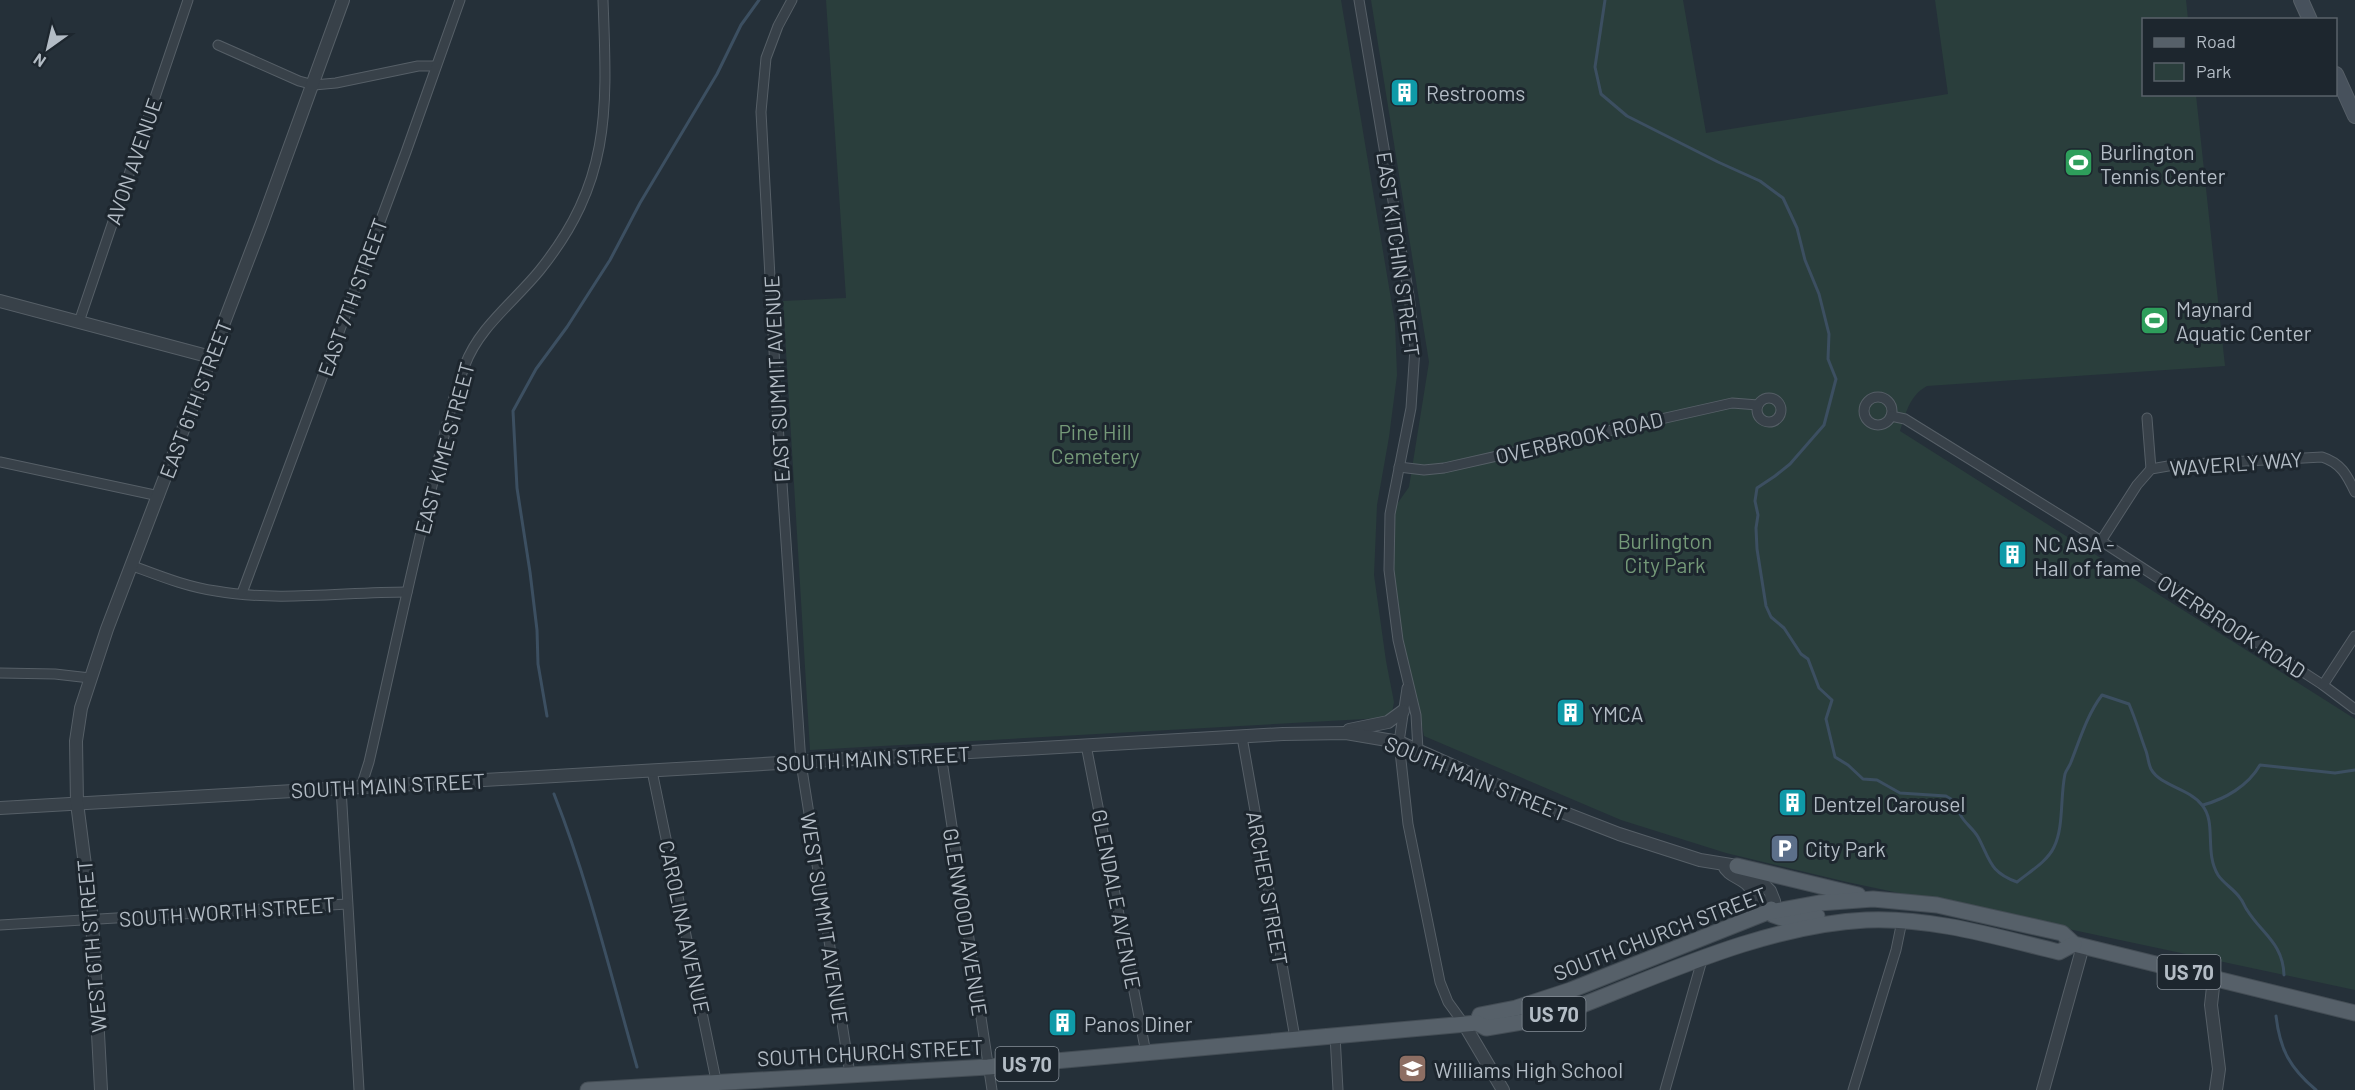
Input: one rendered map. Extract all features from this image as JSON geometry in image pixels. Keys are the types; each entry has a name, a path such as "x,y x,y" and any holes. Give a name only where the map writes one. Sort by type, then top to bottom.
{"main road":[{"path":"2301,0 2309,18"},
{"path":"2337,76 2355,116"},
{"path":"1730,865 1873,899"},
{"name":"SOUTH CHURCH STREET","path":"1470,1023 1480,1015 1516,1008 1571,990 1772,912 1819,903 1873,899 1928,903 1974,912 2062,933 2078,945 2355,1013"},
{"path":"1719,954 1724,942 1767,925 1772,912 1785,919 1844,912 1867,920"},
{"name":"SOUTH CHURCH STREET","path":"588,1090 718,1086 850,1074 988,1067 1470,1023 1486,1028 1567,1011 1763,937 1803,928 1867,920 1902,921 2006,939 2059,952 2078,945"}],"street":[{"name":"AVON AVENUE","path":"79,322 188,0"},
{"name":"EAST 6TH STREET","path":"77,803 76,741 81,708 90,678 314,85 343,0"},
{"name":"EAST 7TH STREET","path":"242,593 460,0"},
{"name":"EAST KIME STREET","path":"361,787 369,762 454,395 473,346 557,248 573,224 587,192 597,159 604,114 606,66 603,0"},
{"name":"EAST SUMMIT AVENUE","path":"792,0 778,26 766,58 761,112 785,552 801,763"},
{"name":"EAST KITCHIN STREET","path":"1359,0 1409,296 1415,348 1411,408 1390,514 1389,570 1398,640 1416,715 1418,750"},
{"path":"218,45 299,81 314,85 336,83 418,66 436,66"},
{"path":"0,301 211,357"},
{"name":"OVERBROOK ROAD","path":"1399,467 1424,470 1444,468 1732,403 1758,405"},
{"name":"OVERBROOK ROAD","path":"1891,416 1905,419 2101,541 2323,685 2355,709"},
{"path":"2147,418 2151,469"},
{"name":"WAVERLY WAY","path":"2101,541 2137,485 2151,469 2174,465 2322,457 2339,465 2355,492"},
{"path":"0,462 159,496"},
{"path":"133,566 190,586 217,592 278,597 408,592"},
{"path":"2323,685 2355,636"},
{"path":"0,673 55,674 90,678"},
{"name":"EAST KITCHIN STREET","path":"1408,685 1399,742 1408,824 1440,982 1448,1002 1470,1023"},
{"path":"1335,733 1388,723 1403,711"},
{"name":"SOUTH MAIN STREET","path":"0,808 1335,733 1399,742 1532,800 1619,834 1700,860 1730,865 1749,872 1770,891 1774,901 1772,912"},
{"name":"ARCHER STREET","path":"1242,737 1295,1038"},
{"name":"GLENDALE AVENUE","path":"1086,746 1146,1053"},
{"name":"GLENWOOD AVENUE","path":"941,754 992,1090"},
{"name":"WEST SUMMIT AVENUE","path":"801,763 850,1074"},
{"name":"CAROLINA AVENUE","path":"652,771 718,1086"},
{"path":"341,788 359,1090"},
{"name":"WEST 6TH STREET","path":"77,803 92,920 101,1090"},
{"name":"SOUTH WORTH STREET","path":"0,925 347,904"},
{"path":"1852,1090 1896,950 1902,921"},
{"path":"2043,1090 2078,945"},
{"path":"1665,1090 1702,960"},
{"path":"2214,978 2211,1005 2219,1070 2216,1090"},
{"path":"1470,1023 1503,1090"},
{"path":"1335,1035 1338,1090"}],"green space":[{"name":"Pine Hill Cemetery","path":"826,0 1341,0 1395,323 1397,375 1377,505 1374,575 1394,702 1392,713 1383,718 810,750 783,301 846,298"},
{"name":"Burlington City Park","path":"1371,0 1683,0 1706,133 1948,94 1935,0 2186,0 2188,18 2142,18 2142,96 2196,96 2225,366 1927,386 1912,400 1900,431 2355,719 2355,990 1847,882 1726,853 1621,820 1424,736 1417,697 1411,687 1390,569 1390,514 1409,487 1429,362"}],"waterway":[{"path":"547,716 538,664 537,630 517,488 513,411 536,369 567,327 610,260 640,203 717,74 741,25 759,0"},
{"path":"1605,0 1595,67 1601,94 1627,116 1760,181 1783,198 1797,228 1805,260 1819,294 1829,334 1828,359 1836,379 1824,425 1790,464 1757,488 1755,501 1758,515 1757,549 1766,606 1771,617 1784,628 1801,654 1808,659 1819,688 1832,700 1826,719 1835,757 1863,779 1877,780 1900,793 1949,798 1976,834 1996,869 2017,882 2042,862 2054,847 2061,821 2065,774 2088,719 2102,695 2129,704 2149,764 2155,775 2190,795 2202,805 2209,820 2212,857 2218,875 2238,895 2253,918 2271,939 2280,955 2284,975"},
{"path":"2203,805 2235,791 2255,773 2260,765 2335,773 2355,770"},
{"path":"554,794 589,895 637,1067"},
{"path":"2276,1016 2280,1039 2288,1058 2299,1074 2316,1090"}],"place":[{"name":"Restrooms","path":"1405,92"},
{"name":"Burlington Tennis Center","path":"2079,163"},
{"name":"Maynard Aquatic Center","path":"2155,320"},
{"name":"NC ASA - Hall of fame","path":"2013,555"},
{"name":"YMCA","path":"1570,713"},
{"name":"Dentzel Carousel","path":"1792,803"},
{"name":"City Park","path":"1784,848"},
{"name":"Panos Diner","path":"1063,1023"},
{"name":"Williams High School","path":"1413,1069"}]}
